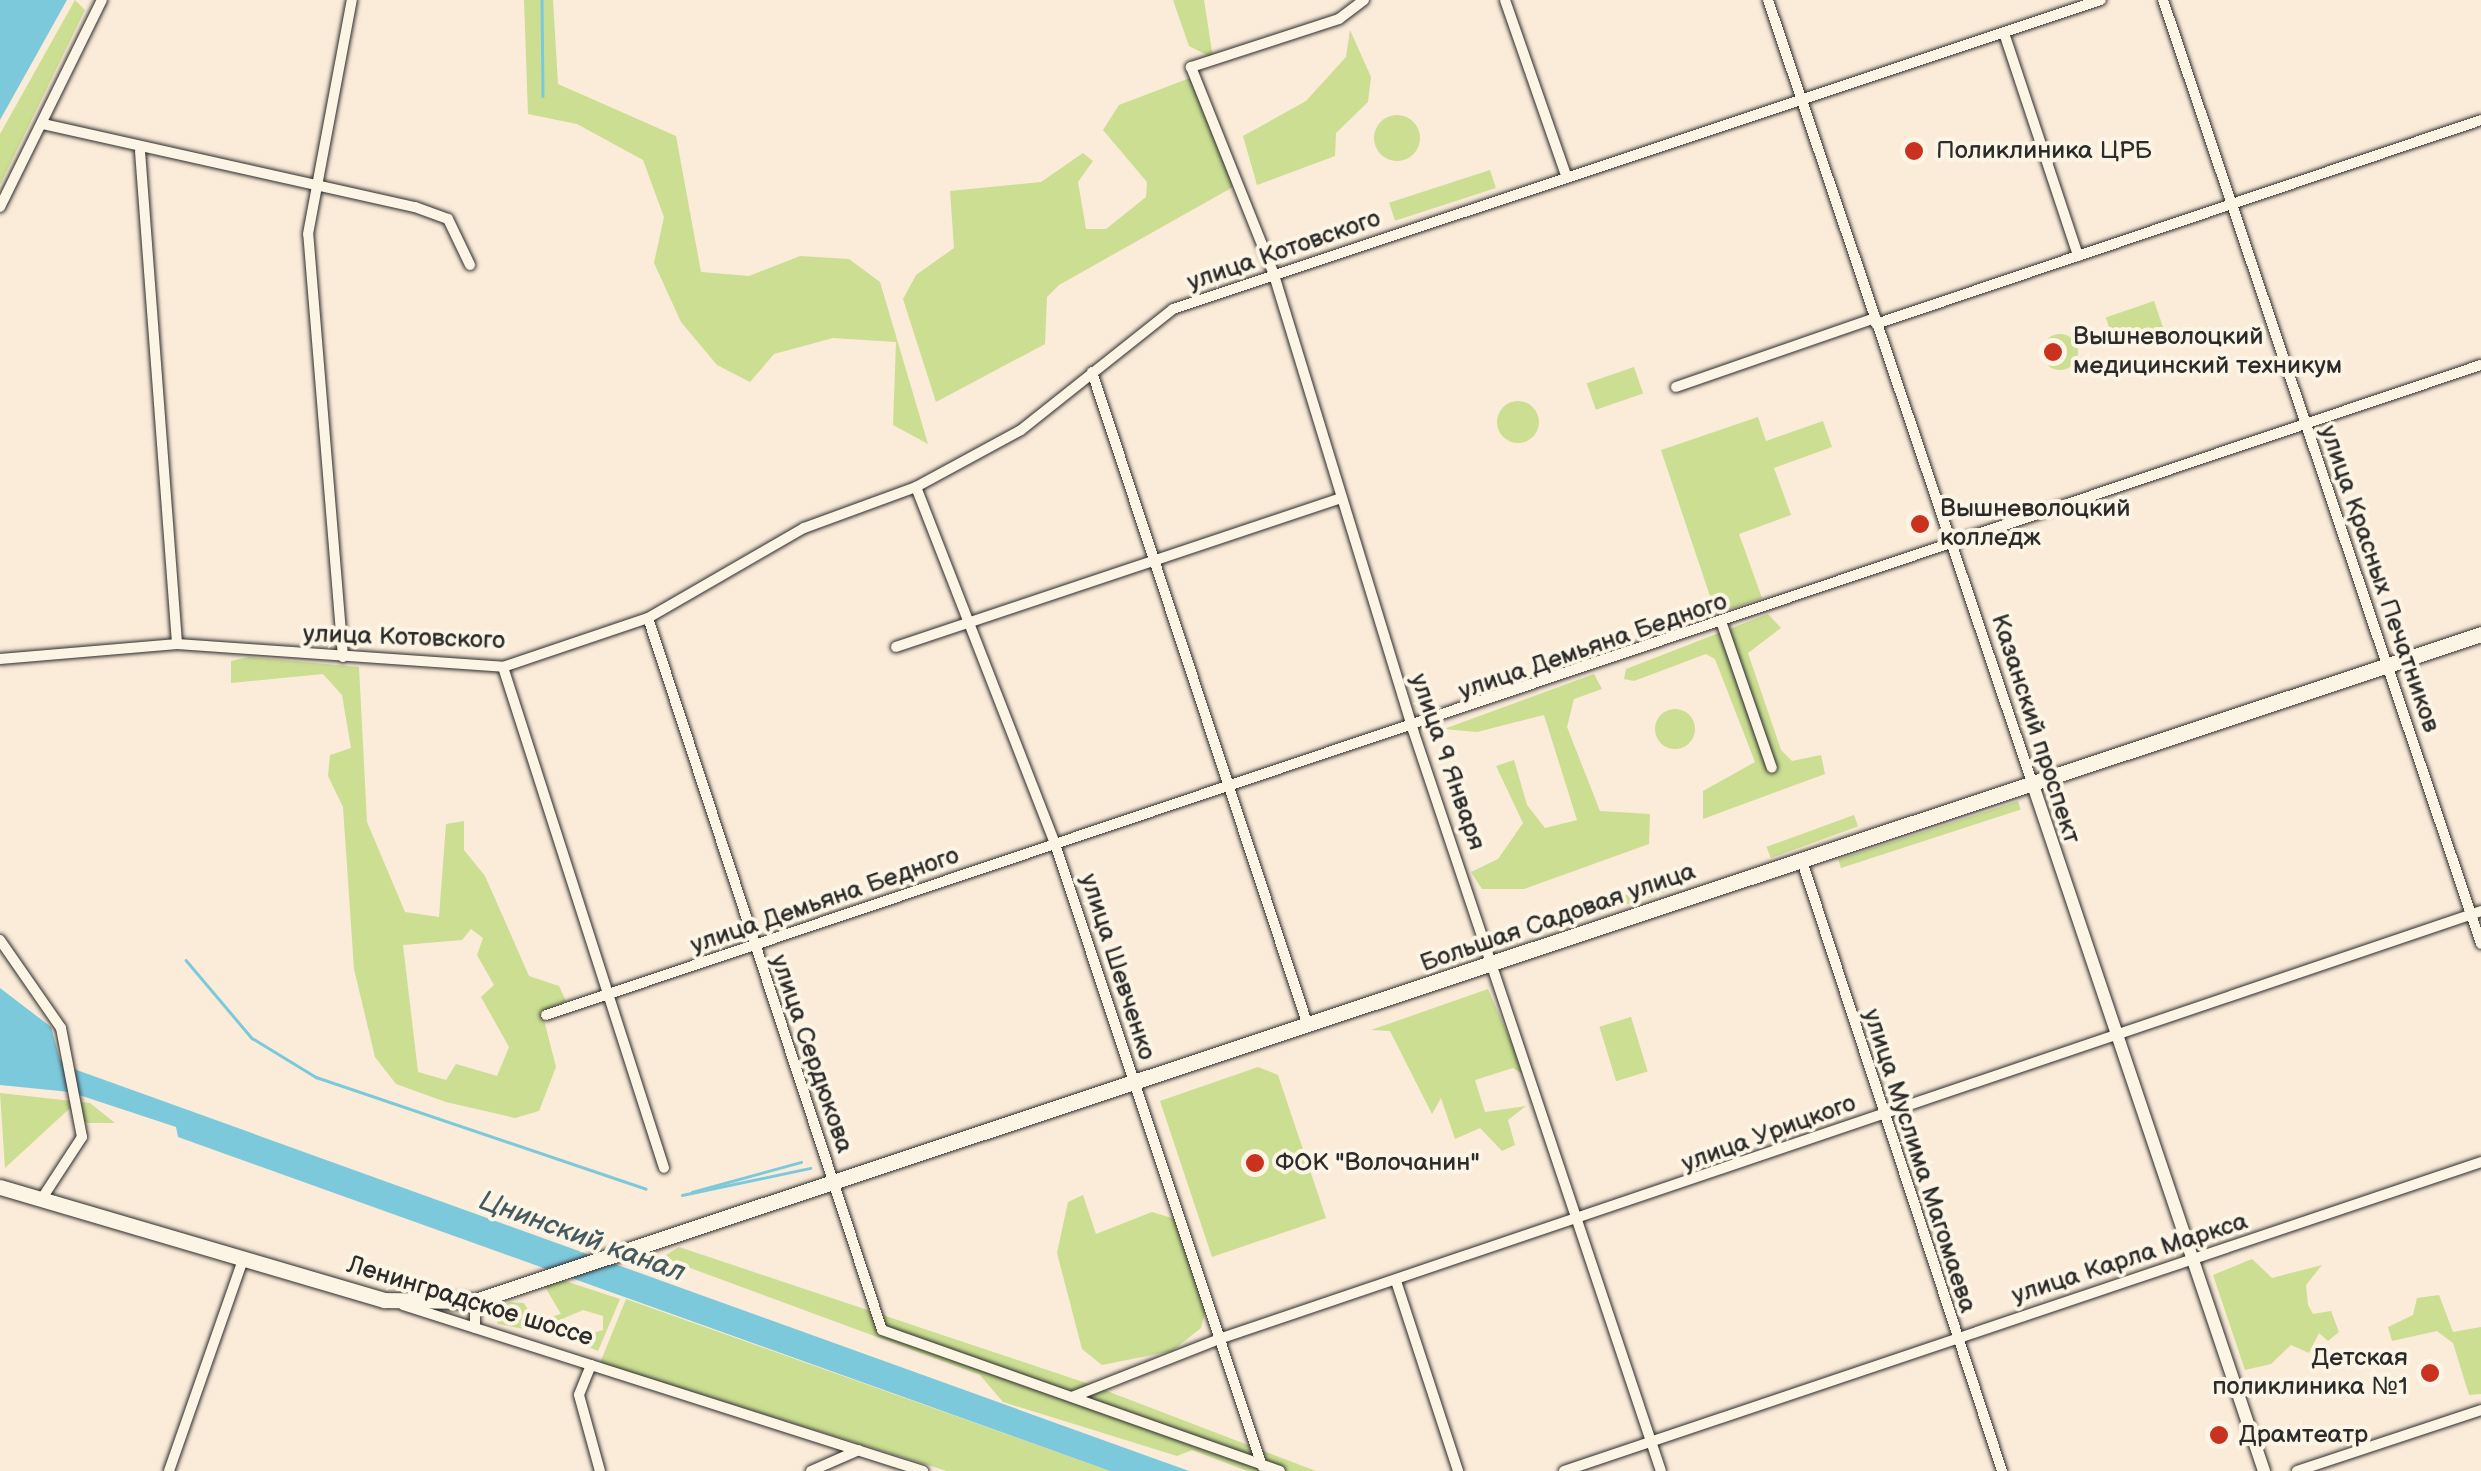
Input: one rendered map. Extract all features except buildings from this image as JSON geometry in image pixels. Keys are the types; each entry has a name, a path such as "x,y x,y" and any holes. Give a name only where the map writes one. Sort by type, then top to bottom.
{"highway":[{"name":"Большая Садовая улица","path":"402,1304 475,1300 523,1286 833,1181 1498,967 2481,634"},
{"name":"Ленинградское шоссе","path":"0,1187 242,1263 402,1304"}],"main road":[{"name":"Казанский проспект","path":"2033,785 2264,1471"}],"street":[{"path":"0,207 102,0"},
{"path":"344,657 312,190 352,0"},
{"name":"улица 9 Января","path":"1364,0 1339,19 1190,67 1274,275 1413,730 1498,967 1661,1471"},
{"path":"1505,0 1567,178"},
{"name":"Казанский проспект","path":"1768,0 2033,785"},
{"name":"улица Котовского","path":"0,659 177,644 503,667 648,618 804,528 916,487 1021,430 1173,310 2102,0"},
{"name":"улица Красных Печатников","path":"2163,0 2387,666 2476,913 2481,944"},
{"path":"2004,33 2078,256"},
{"path":"1676,387 2481,120"},
{"path":"43,124 140,150 448,219 470,264"},
{"path":"140,150 177,644"},
{"name":"улица Демьяна Бедного","path":"546,1015 755,948 1054,844 1413,730 1949,543 2481,365"},
{"path":"1092,372 1308,1028"},
{"name":"улица Шевченко","path":"916,487 1054,844 1262,1466"},
{"path":"896,646 1342,498"},
{"name":"улица Сердюкова","path":"648,618 882,1330 1072,1397"},
{"path":"1722,624 1772,768"},
{"path":"503,667 664,1168"},
{"name":"улица Муслима Магомаева","path":"1802,861 1955,1338 2002,1471"},
{"name":"улица Урицкого","path":"1072,1397 1219,1338 1580,1222 2476,913"},
{"path":"0,940 62,1028 82,1137 41,1200"},
{"name":"улица Карла Маркса","path":"1564,1471 2481,1162"},
{"path":"168,1471 242,1263"},
{"path":"1396,1281 1458,1471"},
{"path":"475,1300 475,1328"},
{"name":"Ленинградское шоссе","path":"402,1304 923,1471"},
{"path":"591,1366 580,1394 600,1471"},
{"path":"1072,1397 1280,1471"},
{"path":"2297,1471 2481,1410"},
{"path":"812,1471 860,1450"}],"green space":[{"path":"75,0 85,10 0,185 0,134"},
{"path":"524,0 553,0 558,84 676,136 701,272 749,276 800,256 849,259 880,282 928,444 893,425 896,342 833,338 774,354 750,382 717,365 681,322 654,263 664,217 643,160 577,124 528,114"},
{"path":"1173,0 1204,0 1213,58 1189,46"},
{"path":"1350,30 1371,77 1368,102 1336,133 1335,156 1257,185 1243,136 1306,101 1346,57"},
{"path":"1195,76 1233,187 1059,285 1047,297 1045,344 936,402 903,299 916,275 954,248 950,191 1041,182 1083,153 1093,161 1078,182 1086,229 1106,229 1146,197 1147,182 1103,130 1119,105"},
{"path":"1397,115 1413,122 1420,138 1413,154 1397,161 1381,154 1374,138 1381,122"},
{"path":"1490,170 1496,188 1395,221 1389,203"},
{"path":"2154,301 2164,330 2116,347 2106,318"},
{"path":"2060,334 2073,339 2078,352 2073,365 2060,370 2047,365 2042,352 2047,339"},
{"path":"1634,367 1643,393 1596,410 1587,383"},
{"path":"1518,401 1533,407 1539,422 1533,437 1518,443 1503,437 1497,422 1503,407"},
{"path":"1758,417 1766,441 1823,421 1832,447 1774,468 1791,515 1739,534 1762,598 1716,614 1661,450"},
{"path":"1768,614 1781,628 1748,653 1781,750 1792,761 1821,755 1825,774 1703,819 1703,791 1755,762 1715,659 1706,654 1634,681 1624,679 1626,669"},
{"path":"249,657 359,667 367,822 405,912 439,917 446,824 464,821 464,850 485,876 529,976 559,986 566,1001 542,1012 556,1067 539,1111 515,1118 446,1102 396,1084 375,1057 354,969 343,807 328,776 330,755 351,748 342,695 323,674 231,683 231,661","holes":["471,929 483,938 477,955 494,985 481,997 509,1047 497,1076 456,1064 446,1080 418,1072 403,945 462,940"]},
{"path":"1594,674 1602,689 1574,699 1567,727 1600,811 1650,814 1649,844 1524,889 1482,889 1471,872 1498,859 1523,823 1496,766 1514,760 1527,805 1545,828 1577,820 1544,715 1477,732 1444,729"},
{"path":"1675,709 1689,715 1695,729 1689,743 1675,749 1661,743 1655,729 1661,715"},
{"path":"2018,801 2021,810 1841,868 1838,859"},
{"path":"1854,815 1858,826 1771,858 1767,847"},
{"path":"1676,879 1679,888 1552,929 1550,920"},
{"path":"1488,989 1526,1076 1513,1068 1475,1080 1485,1112 1526,1106 1508,1120 1515,1145 1502,1151 1480,1128 1455,1139 1441,1098 1432,1114 1390,1031 1371,1030"},
{"path":"1631,1017 1648,1072 1616,1081 1599,1027"},
{"path":"1258,1067 1278,1075 1326,1218 1212,1257 1160,1101"},
{"path":"0,1093 90,1103 115,1123 87,1123 69,1109 5,1168"},
{"path":"1083,1195 1096,1234 1152,1212 1175,1219 1206,1308 1201,1328 1172,1351 1102,1365 1082,1349 1057,1253 1068,1202"},
{"path":"679,1247 1086,1383 1316,1471 1247,1471 1192,1450 1177,1456 1003,1402 980,1375 674,1262 666,1255"},
{"path":"2252,1259 2272,1278 2322,1265 2306,1285 2308,1305 2313,1314 2331,1311 2339,1332 2328,1341 2319,1333 2309,1353 2291,1345 2271,1364 2245,1370 2213,1275"},
{"path":"562,1280 620,1299 598,1351 572,1340 603,1330 603,1316 583,1310 534,1331 498,1324 493,1314 509,1302 524,1303 535,1322 561,1314 544,1285"},
{"path":"2439,1295 2453,1332 2481,1327 2481,1394 2469,1395 2453,1343 2437,1331 2392,1341 2388,1327 2413,1315 2417,1298"},
{"path":"626,1299 1110,1471 947,1471 600,1363"}],"water":[{"path":"0,0 67,0 0,120"},
{"path":"0,988 51,1027 60,1060 74,1069 1189,1471 1110,1471 178,1137 176,1127 70,1092 0,1085"}],"waterway":[{"path":"542,0 543,96"},
{"path":"186,960 252,1038 316,1077 646,1189"},
{"path":"692,1192 801,1162"},
{"path":"682,1195 810,1168"}],"place":[{"name":"Поликлиника ЦРБ","path":"1914,151"},
{"name":"Вышневолоцкий медицинский техникум","path":"2053,352"},
{"name":"Вышневолоцкий колледж","path":"1920,524"},
{"name":"ФОК \"Волочанин\"","path":"1255,1163"},
{"name":"Детская поликлиника №1","path":"2430,1373"},
{"name":"Драмтеатр","path":"2219,1435"}],"water label":[{"name":"Цнинский канал","path":"582,1237"}]}
